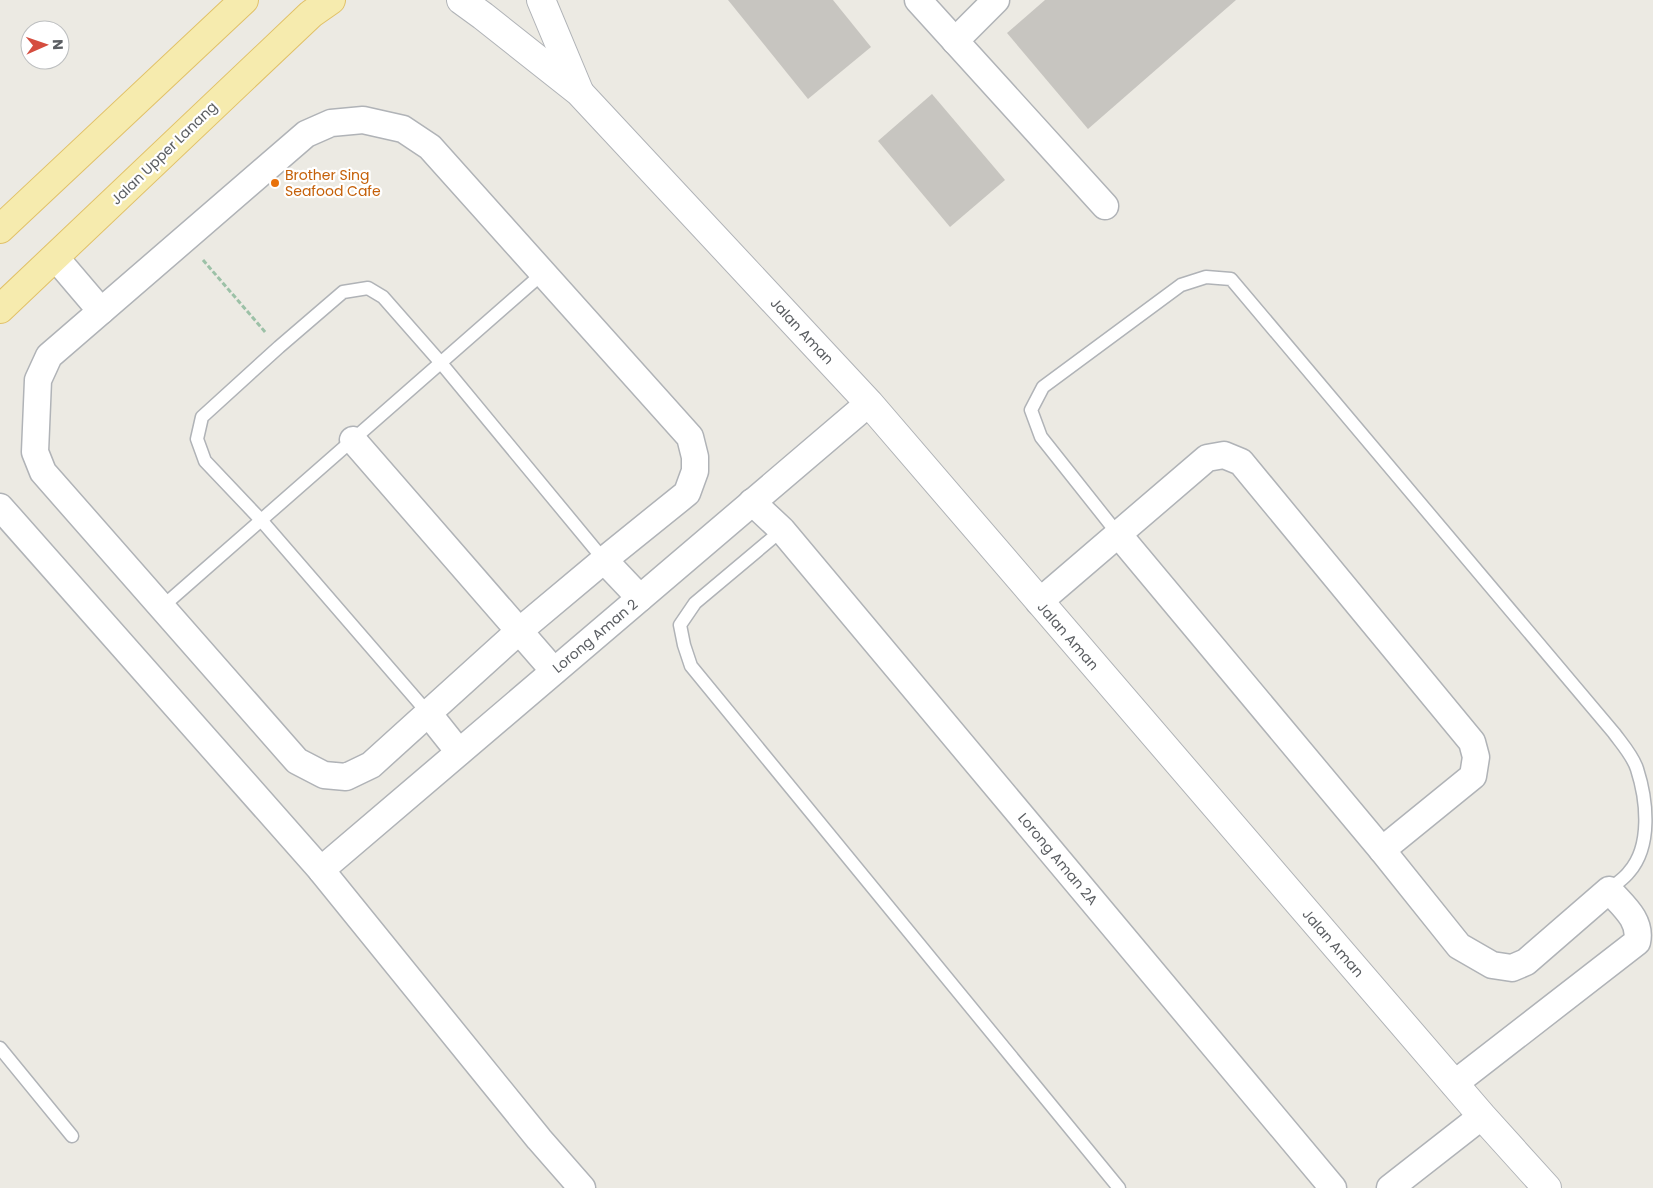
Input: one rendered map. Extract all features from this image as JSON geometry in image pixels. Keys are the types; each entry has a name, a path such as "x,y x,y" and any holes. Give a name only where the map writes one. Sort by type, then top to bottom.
{"main road":[{"path":"0,230 244,0"},
{"name":"Jalan Upper Lanang","path":"0,309 311,14 331,0"}],"street":[{"path":"461,0 579,92"},
{"path":"541,0 579,92"},
{"path":"918,0 1105,206"},
{"path":"955,41 996,0"},
{"name":"Jalan Aman","path":"579,92 869,403 1454,1084 1547,1188"},
{"path":"363,120 403,129 430,147 542,274 690,437 696,457 687,493 518,632 371,765 346,777 324,776 297,761 43,472 35,452 38,380 49,356 306,134 331,123 363,120"},
{"path":"55,257 101,311"},
{"name":"Lorong Aman 2","path":"320,870 869,403"},
{"path":"353,440 518,632 554,671"},
{"path":"1039,602 1207,458 1224,455 1241,462 1472,742 1476,757 1473,776 1382,850"},
{"name":"Lorong Aman 2A","path":"752,502 782,530 1333,1188"},
{"path":"0,507 320,870 582,1188"},
{"path":"1118,534 1382,850 1459,946 1492,965 1512,968 1526,962 1609,890 1636,921 1639,934 1637,942 1454,1084"},
{"path":"604,560 640,598"},
{"path":"428,713 459,752"},
{"path":"1390,1188 1482,1116"}],"lane":[{"path":"162,607 542,274"},
{"path":"1118,534 1041,437 1031,410 1043,387 1181,285 1206,277 1232,280 1614,733 1636,767 1644,799 1645,828 1640,854 1629,872 1609,890"},
{"path":"428,713 261,520 205,461 197,438 202,416 279,347 343,292 368,288 383,297 441,363 604,560"},
{"path":"782,530 695,603 680,625 691,666 1119,1188"},
{"path":"0,1048 72,1136"}],"path":[{"path":"184,239 279,347"}],"building":[{"path":"728,0 833,0 871,47 808,99"},
{"path":"1045,0 1236,0 1088,129 1007,33"},
{"path":"932,94 1005,180 950,227 878,141"}],"place":[{"name":"Brother Sing Seafood Cafe","path":"275,183"}]}
